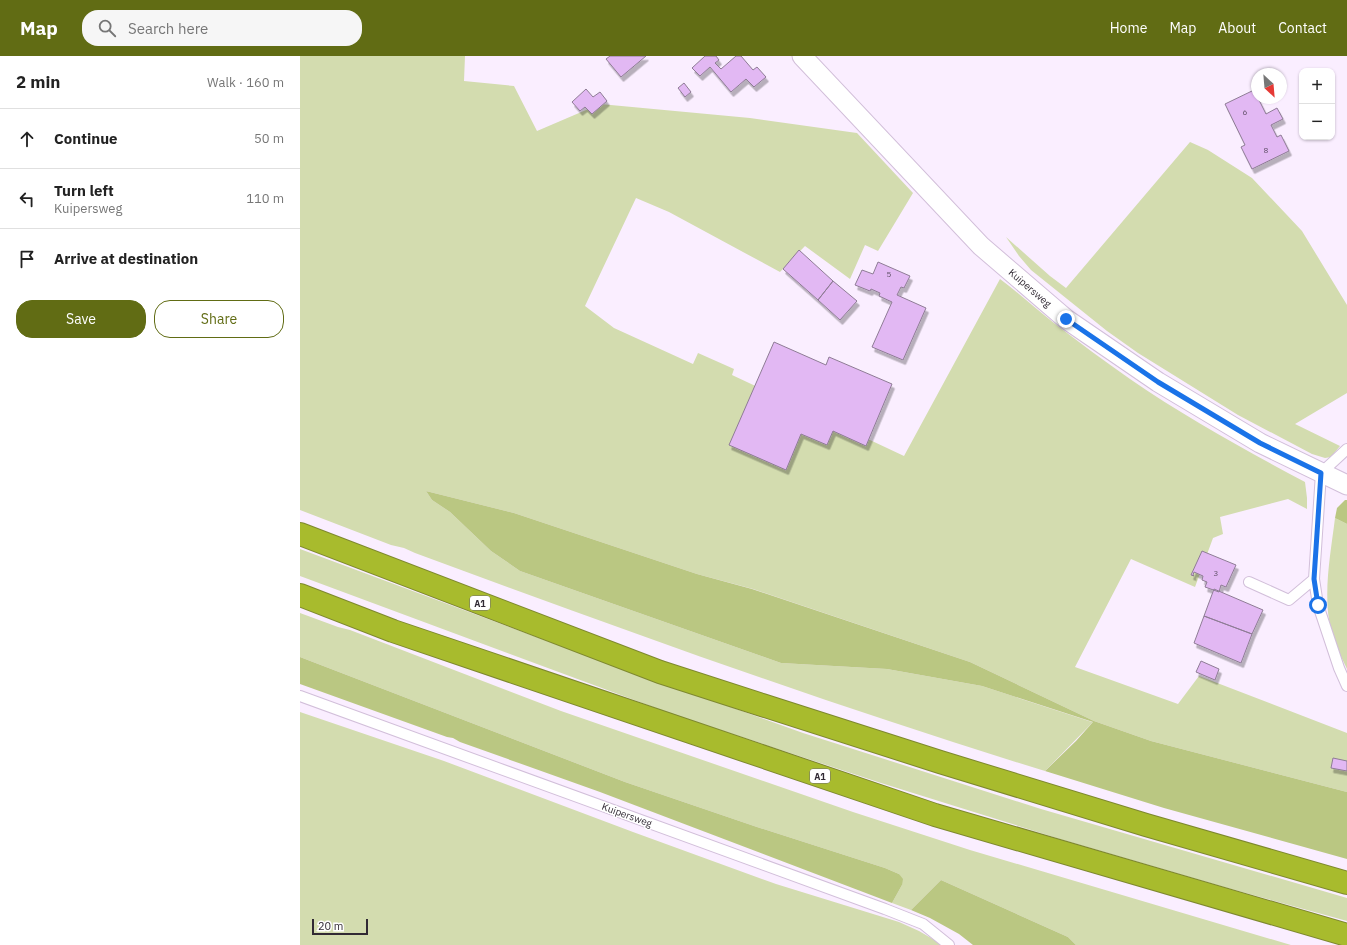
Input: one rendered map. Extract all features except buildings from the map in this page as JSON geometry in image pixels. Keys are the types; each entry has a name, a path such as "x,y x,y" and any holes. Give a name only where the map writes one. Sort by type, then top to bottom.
{"highway":[{"name":"A1","path":"300,534 660,672 940,762 1146,825 1347,882"},
{"name":"A1","path":"300,595 393,631 935,815 1347,936"}],"street":[{"name":"Kuipersweg","path":"802,56 981,246 1066,319 1165,386 1260,443 1347,486"}],"lane":[{"path":"1347,449 1321,473 1314,579 1318,605 1339,668 1347,686"},
{"path":"1248,582 1289,600 1314,579"},
{"name":"Kuipersweg","path":"300,696 885,909 923,924 949,945"}],"green space":[{"path":"300,56 465,56 464,81 514,86 537,131 600,104 750,118 857,133 913,193 878,251 865,245 850,279 805,246 780,272 669,212 636,198 585,306 614,328 693,364 698,353 734,369 732,375 904,456 1000,279 1047,318 1120,372 1172,407 1305,482 1307,509 1288,499 1220,517 1223,534 1213,538 1195,587 1131,559 1075,667 1178,704 1199,676 1347,733 1347,792 1151,741 1094,721 1045,771 808,694 650,639 404,548 391,545 300,510","holes":["426,491 514,513 697,574 753,589 970,662 1094,721 1092,722 982,686 887,669 781,663 520,571 491,551 450,512 432,500"]},
{"path":"1190,142 1208,150 1252,178 1302,231 1347,305 1347,393 1295,424 1340,446 1331,457 1325,458 1312,454 1238,415 1138,353 1107,331 1031,270 1006,237 1050,276 1066,288"},
{"path":"426,491 514,513 697,574 752,589 970,662 1094,721 1151,741 1347,792 1347,859 1164,808 1045,771 1093,722 982,686 887,669 781,663 520,571 491,551 450,512 432,500"},
{"path":"1345,500 1347,500 1347,524 1335,518 1337,508"},
{"path":"1335,518 1347,524 1347,669 1336,645 1329,620 1327,594"},
{"path":"300,549 566,648 803,733 1041,809 1347,898 1347,921 1060,839 881,783 672,714 300,576"},
{"path":"300,613 350,630 561,711 853,812 970,850 1291,945 1076,945 1068,937 941,880 911,910 892,903 902,885 899,874 885,868 757,827 625,782 300,657"},
{"path":"300,657 625,782 757,827 885,868 899,874 903,879 902,885 892,903 600,792 300,684"},
{"path":"300,712 444,761 776,884 899,922 919,931 943,945 300,945"},
{"path":"941,880 1068,937 1076,945 973,945 959,934 930,918 911,910"}],"route":[{"path":"1066,319 1158,382 1260,443 1321,473 1314,579 1318,605"}]}
